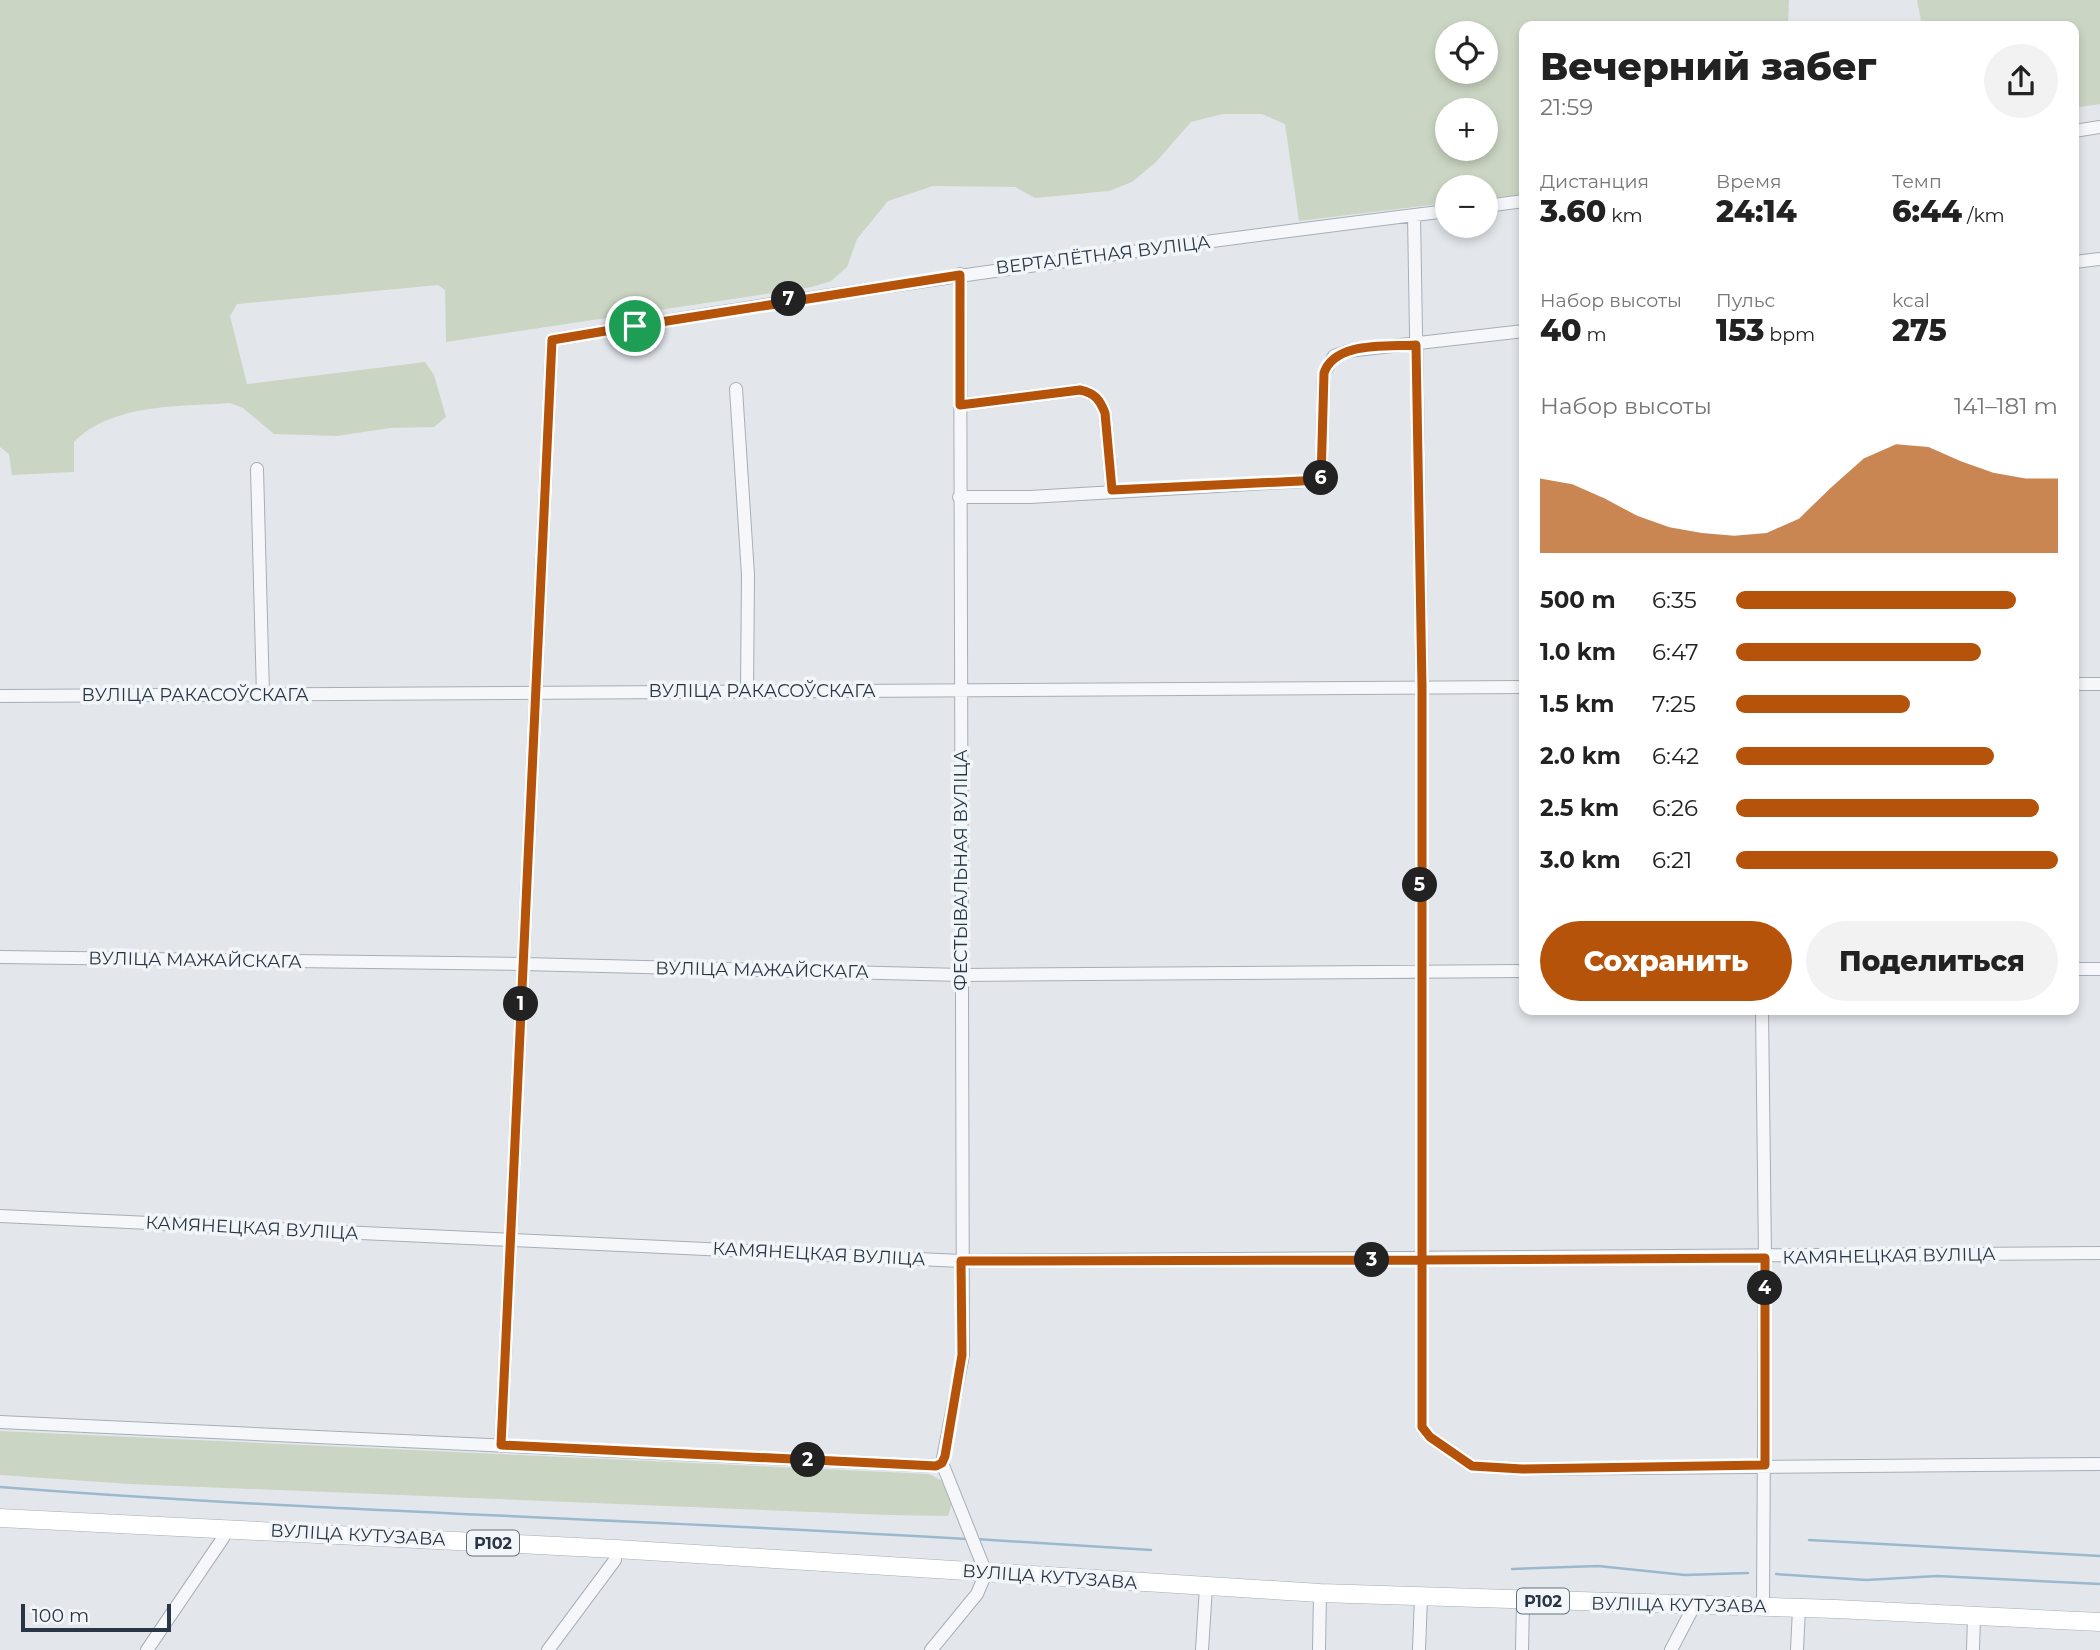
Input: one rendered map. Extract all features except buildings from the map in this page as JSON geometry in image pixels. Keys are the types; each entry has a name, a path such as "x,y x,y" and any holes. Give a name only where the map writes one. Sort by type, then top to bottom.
{"main road":[{"name":"ВУЛІЦА КУТУЗАВА","path":"0,1518 225,1527 616,1549 1320,1593 1763,1607 2100,1622"}],"street":[{"path":"2079,130 2100,127"},
{"path":"1498,204 1519,202"},
{"name":"ВЕРТАЛЁТНАЯ ВУЛІЦА","path":"535,692 552,340 802,297 1435,212"},
{"path":"1414,215 1422,687 1422,1427 1430,1437 1472,1466 1522,1469 2100,1464"},
{"path":"2079,261 2100,259"},
{"name":"ФЕСТЫВАЛЬНАЯ ВУЛІЦА","path":"939,1464 962,1355 960,275"},
{"path":"960,497 1030,497 1112,490 1321,480 1324,373 1328,362 1334,356 1348,351 1519,332"},
{"path":"736,389 748,575 747,691"},
{"path":"960,405 1080,390 1094,395 1101,402 1105,413 1112,490"},
{"path":"257,469 263,695"},
{"path":"2079,684 2100,684"},
{"name":"ВУЛІЦА РАКАСОЎСКАГА","path":"0,696 1519,687"},
{"path":"501,1445 535,692"},
{"name":"ВУЛІЦА МАЖАЙСКАГА","path":"0,957 523,964 962,975 1519,971"},
{"path":"2079,969 2100,969"},
{"path":"1762,1015 1765,1258 1763,1607"},
{"name":"КАМЯНЕЦКАЯ ВУЛІЦА","path":"0,1216 961,1261 1765,1258 2100,1253"},
{"path":"0,1422 939,1464 986,1573 977,1594 931,1650"},
{"path":"147,1650 223,1538 225,1527"},
{"path":"548,1650 615,1560 616,1549"},
{"path":"1202,1650 1206,1587"},
{"path":"1319,1650 1320,1593"},
{"path":"1419,1650 1421,1597"},
{"path":"1522,1650 1523,1601"},
{"path":"1671,1650 1694,1606"},
{"path":"1797,1650 1799,1609"},
{"path":"1973,1650 1974,1617"}],"green space":[{"path":"0,0 1789,0 1788,21 1519,21 1519,195 1498,197 1498,175 1435,175 1435,204 1299,221 1285,124 1262,114 1223,114 1191,122 1156,162 1132,182 1109,191 1035,198 1015,187 933,186 888,201 857,239 847,267 831,281 812,287 446,342 445,290 438,285 237,304 230,316 247,384 425,362 434,375 446,417 434,427 390,428 337,436 274,434 243,408 230,403 147,409 108,420 90,429 74,442 74,472 12,475 9,454 0,447"},
{"path":"1917,0 2100,0 2100,104 2079,107 2079,21 1921,21"},
{"path":"0,1431 929,1474 944,1482 952,1503 948,1516 887,1515 129,1484 0,1475"}],"waterway":[{"path":"0,1487 242,1503 966,1539"},
{"path":"976,1539 1151,1550"},
{"path":"1809,1540 2100,1556"},
{"path":"1512,1569 1598,1566 1685,1575 1748,1573"},
{"path":"1776,1574 1866,1580 1937,1576 2100,1584"}],"route":[{"path":"635,326 552,340 501,1445 936,1466 942,1463 945,1456 962,1355 961,1261 1422,1260 1422,1427 1430,1437 1472,1466 1522,1469 1765,1465 1765,1258 1422,1260 1422,687 1416,345 1348,351 1334,356 1328,362 1324,373 1321,480 1112,490 1105,413 1101,402 1087,391 960,405 960,275 802,297 635,326"}]}
